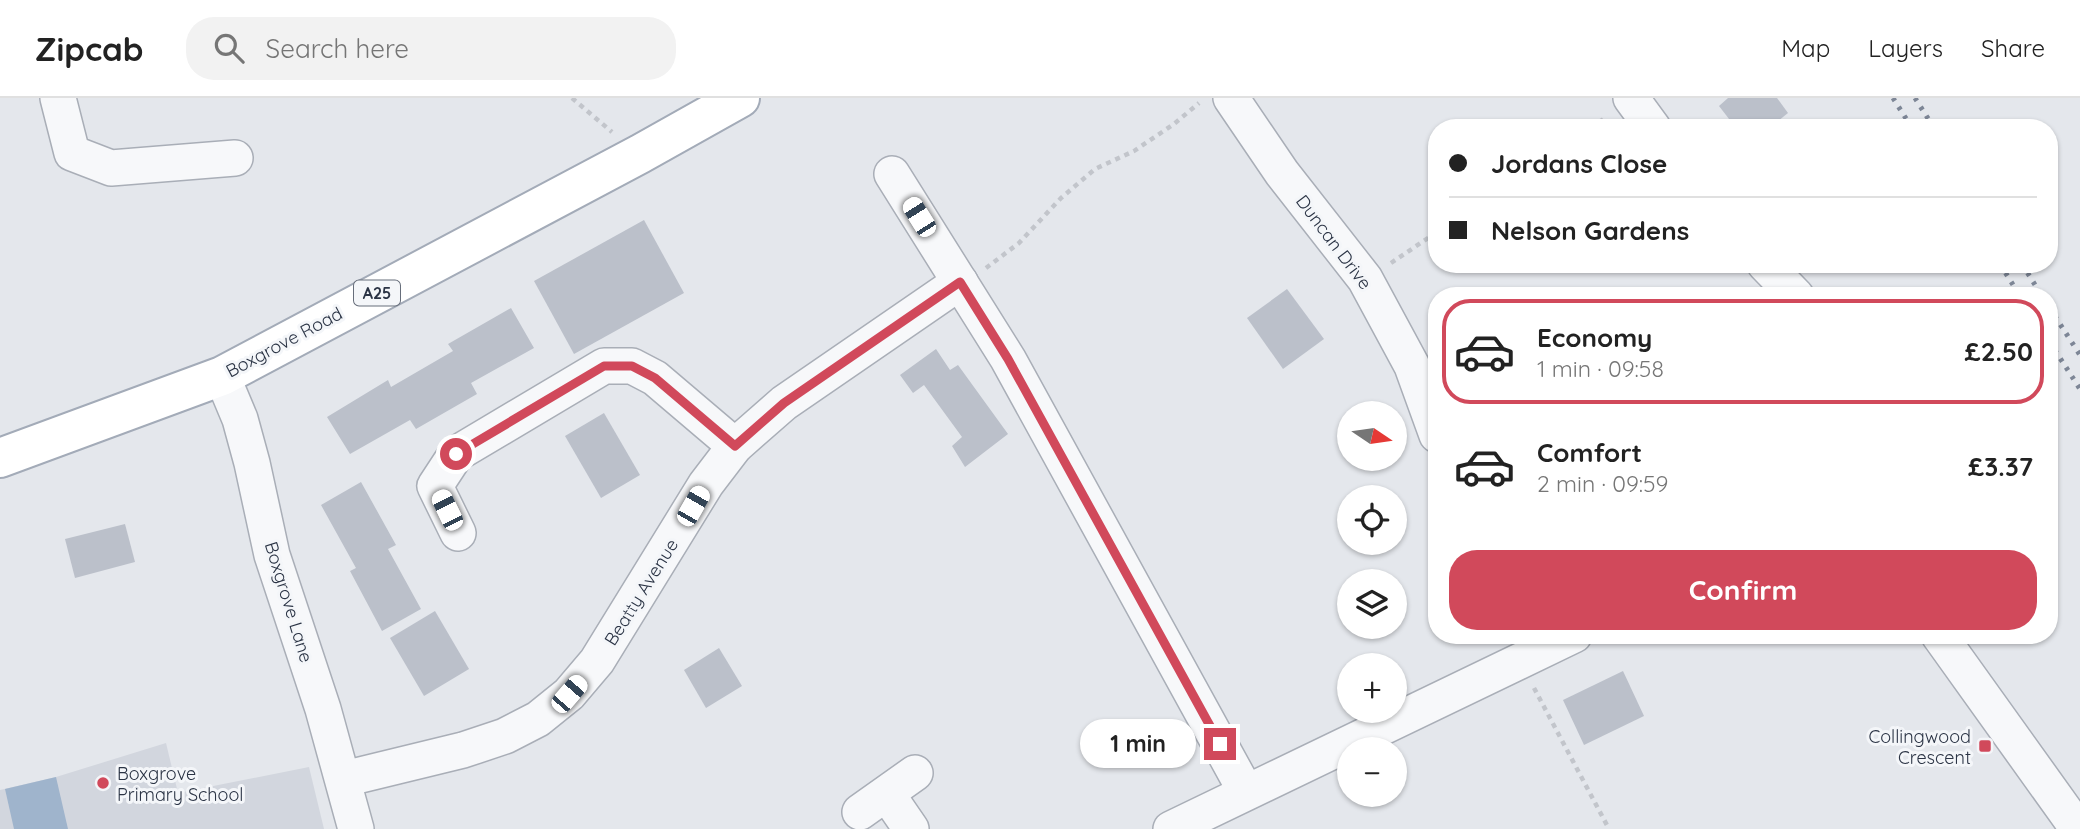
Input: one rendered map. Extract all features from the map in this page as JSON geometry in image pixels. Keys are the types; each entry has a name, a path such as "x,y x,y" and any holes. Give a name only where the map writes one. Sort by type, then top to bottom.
{"main road":[{"name":"Boxgrove Road","path":"0,458 222,376 740,98"}],"street":[{"path":"58,98 72,153 111,168 235,158"},
{"name":"Duncan Drive","path":"1231,98 1282,173 1365,279 1412,366 1428,410"},
{"path":"1631,98 1646,119"},
{"path":"892,174 1008,359 1246,792"},
{"path":"1774,273 1788,287"},
{"name":"Beatty Avenue","path":"344,779 463,750 505,736 538,719 569,694 597,661 706,484 735,446 784,403 960,282"},
{"path":"458,533 435,486 456,454 604,366 632,366 655,378 735,446"},
{"name":"Boxgrove Lane","path":"222,376 240,419 272,555 344,779 356,829"},
{"path":"1171,829 1246,792 1514,648 1532,644"},
{"path":"1945,644 2078,829"},
{"path":"911,829 874,803 915,773"}],"path":[{"path":"572,98 640,154"},
{"path":"960,282 985,269 1019,243 1061,198 1095,169 1134,151 1206,98"},
{"path":"1365,279 1428,238"},
{"path":"1514,648 1609,829"}],"shaded area":[{"name":"Boxgrove Primary School","path":"166,743 178,793 309,767 324,829 0,829 0,790 56,777"}],"water":[{"path":"56,777 68,829 14,829 5,789"}],"building":[{"path":"1728,98 1777,98 1788,113 1780,119 1729,119 1719,106"},
{"path":"644,220 684,293 574,354 534,281"},
{"path":"1287,289 1324,339 1283,369 1247,318"},
{"path":"511,308 534,348 471,383 477,394 416,429 410,420 350,454 327,417 388,380 391,387 453,351 448,344"},
{"path":"936,349 950,370 958,365 1008,434 965,467 952,446 962,437 924,385 913,393 900,375"},
{"path":"604,413 640,475 601,498 565,436"},
{"path":"361,482 396,545 388,549 421,609 382,631 350,571 356,568 321,505"},
{"path":"125,524 135,562 75,578 65,539"},
{"path":"435,611 469,669 424,696 390,638"},
{"path":"719,648 742,686 706,708 684,670"},
{"path":"1623,671 1644,716 1584,745 1563,700"}],"railway":[{"path":"1893,98 1906,119"},
{"path":"1915,98 1928,119"},
{"path":"2006,273 2014,287"},
{"path":"2028,273 2036,287"},
{"path":"2058,321 2080,355"},
{"path":"2058,355 2080,389"}],"place":[{"name":"Collingwood Crescent","path":"1985,746"},
{"name":"Boxgrove Primary School","path":"103,783"}],"route":[{"path":"456,454 604,366 632,366 655,378 735,446 784,403 960,282 1008,359 1220,744"}]}
